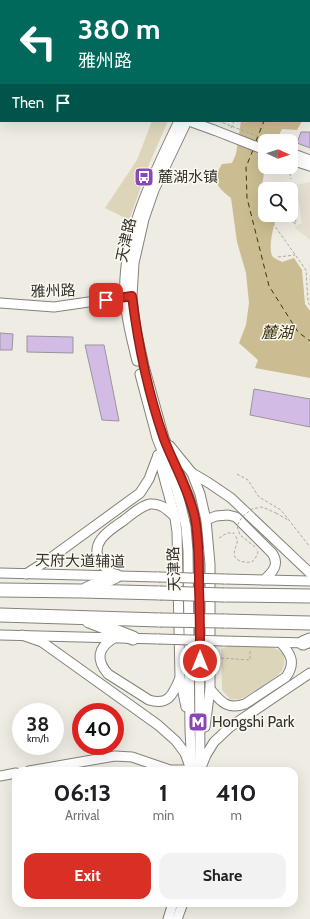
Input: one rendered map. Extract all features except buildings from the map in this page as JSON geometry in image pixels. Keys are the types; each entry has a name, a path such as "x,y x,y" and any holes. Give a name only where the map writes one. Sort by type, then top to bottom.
{"highway":[{"path":"82,590 116,576"},
{"path":"0,590 82,590 224,595 310,596"},
{"path":"0,616 310,623"},
{"path":"82,618 133,638"}],"street":[{"name":"天津路","path":"180,122 141,206 130,246 126,272 128,297 154,414 176,487 186,527 188,551 190,729 196,767"},
{"name":"天津路","path":"128,297 144,219 154,190 188,122"},
{"path":"197,122 214,124 258,140"},
{"path":"214,124 258,146"},
{"path":"298,158 310,160"},
{"path":"298,159 310,166"},
{"name":"雅州路","path":"0,303 54,307 128,297"},
{"name":"天津路","path":"161,438 190,500 197,533 199,552 200,754 197,767"},
{"path":"26,574 48,560 140,493 149,479 158,455 161,438"},
{"path":"161,438 192,474 200,494 206,520 210,564 210,689 200,754"},
{"path":"158,455 175,518 178,549 180,678 190,729"},
{"path":"192,474 209,483 231,498 310,573"},
{"path":"116,576 100,563 97,554 98,544 103,535 142,507 150,504 162,506 175,518"},
{"path":"206,520 216,516 228,515 236,517 272,553 275,557 276,564 273,572 264,580"},
{"name":"天府大道辅道","path":"0,573 310,581"},
{"path":"0,635 308,642"},
{"path":"22,635 42,642 158,725 176,741 194,767"},
{"path":"114,638 107,642 101,653 100,660 104,668 108,674 150,700 164,702 170,698 180,678"},
{"path":"210,689 220,701 231,706 238,707 286,677 290,671 292,662 290,655 281,642"},
{"path":"198,767 214,742 230,727 310,673"},
{"path":"52,767 115,756 132,756 162,767"},
{"path":"0,776 12,774"},
{"path":"168,919 172,907"},
{"path":"177,919 182,907"}],"path":[{"path":"214,124 258,137"},
{"path":"290,174 291,179"},
{"path":"272,222 306,270 308,302 310,305"},
{"path":"278,257 295,255"},
{"path":"237,474 248,480 259,496 281,510 310,547"},
{"path":"218,538 227,533 234,533 237,539 234,551 235,557 239,561 245,563 252,562 258,552 255,547 240,535 238,526 242,517 252,508 262,507 289,520"},
{"path":"221,658 250,660 250,646"}],"shaded area":[{"path":"152,122 168,122 150,162 129,220 105,208 137,160"},
{"path":"310,182 310,240 294,227 302,223 298,198 298,185"},
{"path":"229,646 261,646 278,650 284,657 283,669 275,677 243,698 230,699 222,690 221,649"}],"water":[{"name":"麓湖","path":"241,122 301,122 297,130 282,129 280,134 258,134 258,174 264,174 263,182 258,182 258,222 275,222 271,249 271,254 273,257 282,262 294,258 302,270 305,304 310,311 310,378 255,368 258,360 239,343 246,325 249,303 246,273 237,242 231,198 219,187 216,179 222,164 232,163 236,154"}],"ferry route":[{"path":"256,141 264,122"},
{"path":"253,150 246,167 247,198 269,286 298,332 310,341"}],"place":[{"name":"麓湖水镇","path":"144,177"},
{"name":"Hongshi Park","path":"198,722"}],"route":[{"path":"106,300 132,296 135,324 144,366 157,414 164,438 184,483 195,517 199,552 200,661"}]}
